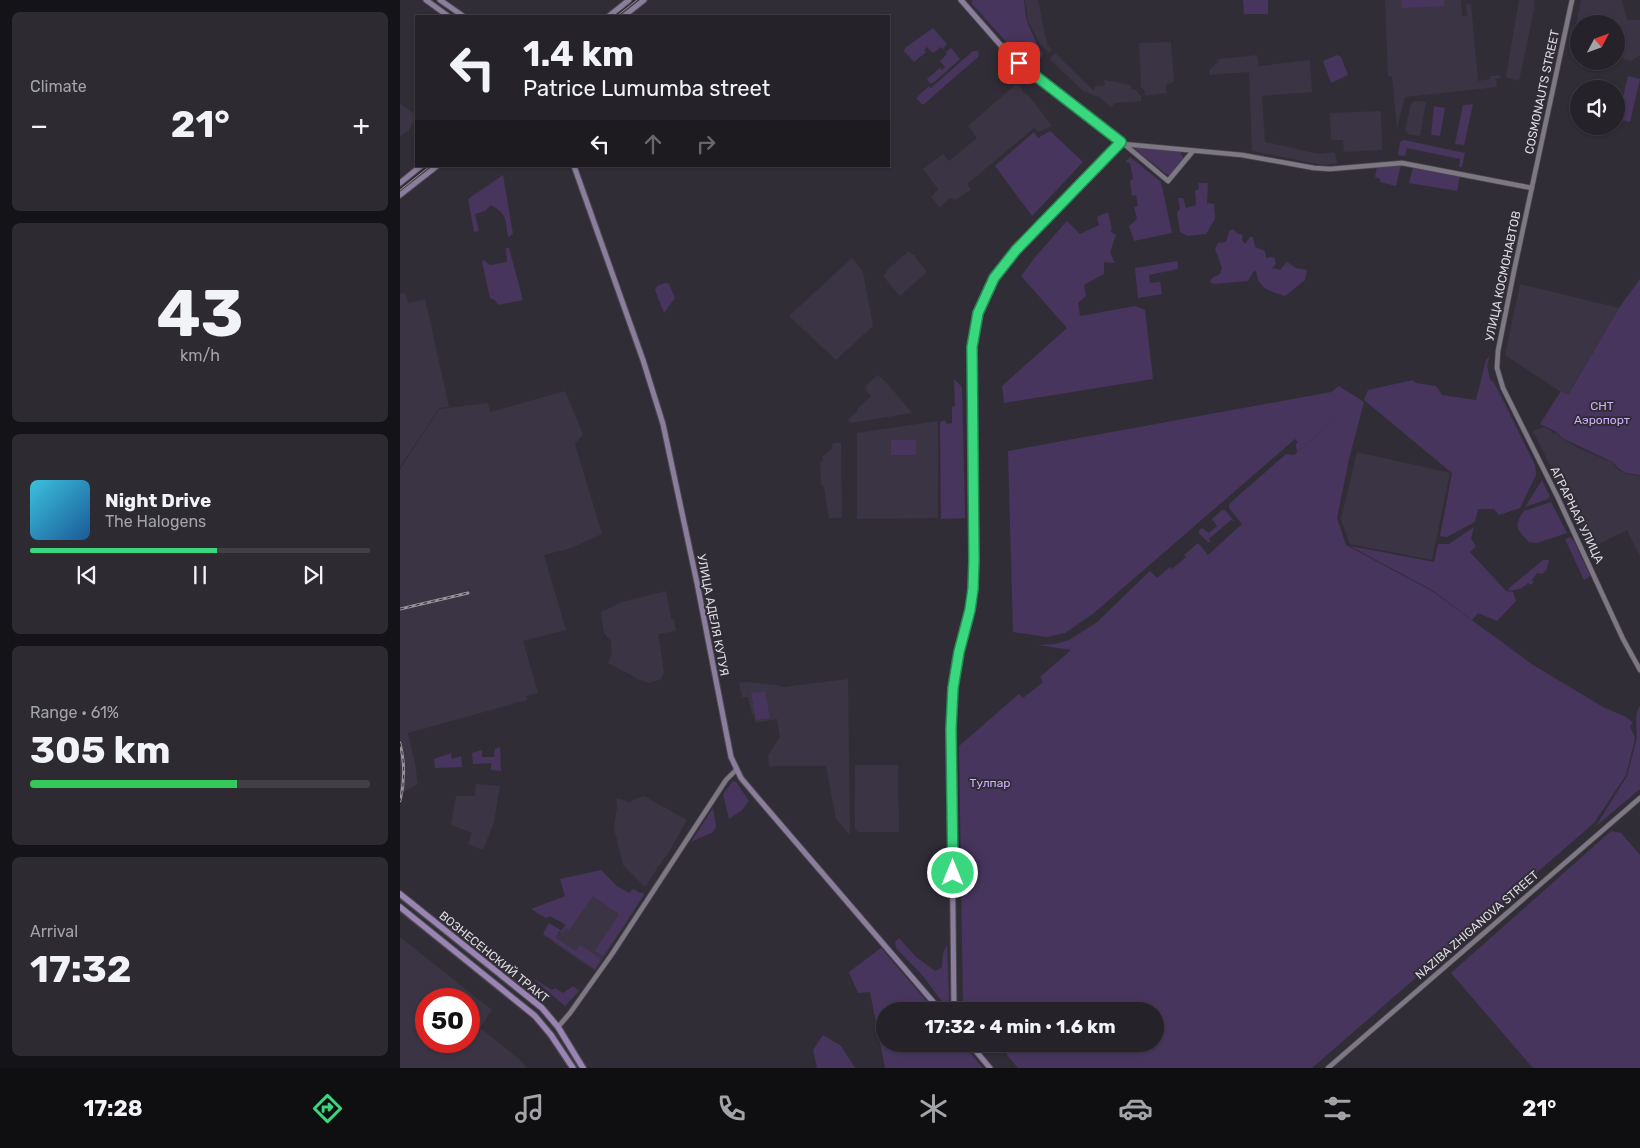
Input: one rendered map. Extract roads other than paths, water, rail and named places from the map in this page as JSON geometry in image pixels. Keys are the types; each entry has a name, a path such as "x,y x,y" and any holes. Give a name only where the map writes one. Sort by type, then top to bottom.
{"main road":[{"path":"426,0 447,15"},
{"path":"435,6 440,0 462,15"},
{"path":"610,15 629,0"},
{"path":"625,15 644,0"},
{"path":"954,1002 951,729 954,682 973,589 972,347 976,321 994,278 1016,250 1122,142 1019,63 1004,49 962,0"},
{"path":"400,183 420,167"},
{"path":"400,196 436,167"},
{"name":"УЛИЦА АДЕЛЯ КУТУЯ","path":"574,167 653,388 697,583 731,757 736,770"},
{"path":"736,770 933,1002"},
{"name":"ВОЗНЕСЕНСКИЙ ТРАКТ","path":"400,894 542,1008 558,1027 583,1068"},
{"name":"ВОЗНЕСЕНСКИЙ ТРАКТ","path":"400,907 534,1016 551,1035 573,1068"},
{"path":"977,1052 990,1068"}],"street":[{"name":"COSMONAUTS STREET","path":"1532,188 1572,0"},
{"path":"1122,142 1181,150 1242,155 1314,168 1330,169 1393,163 1409,164 1532,188"},
{"path":"1122,142 1168,181 1193,151"},
{"path":"1181,150 1185,161"},
{"name":"УЛИЦА КОСМОНАВТОВ","path":"1497,368 1498,351 1532,188"},
{"name":"АГРАРНАЯ УЛИЦА","path":"1497,368 1503,388 1562,506 1621,634 1640,670"},
{"path":"558,1027 612,954 726,780 736,770"},
{"name":"NAZIBA ZHIGANOVA STREET","path":"1328,1068 1640,798"}],"tram line":[{"path":"618,15 637,0"},
{"path":"400,190 429,167"}],"railway":[{"path":"400,609 468,593"},
{"path":"400,743 404,772 400,801"}],"park label":[{"name":"СНТ Аэропорт","path":"1602,413"},
{"name":"Тулпар","path":"990,783"}]}
